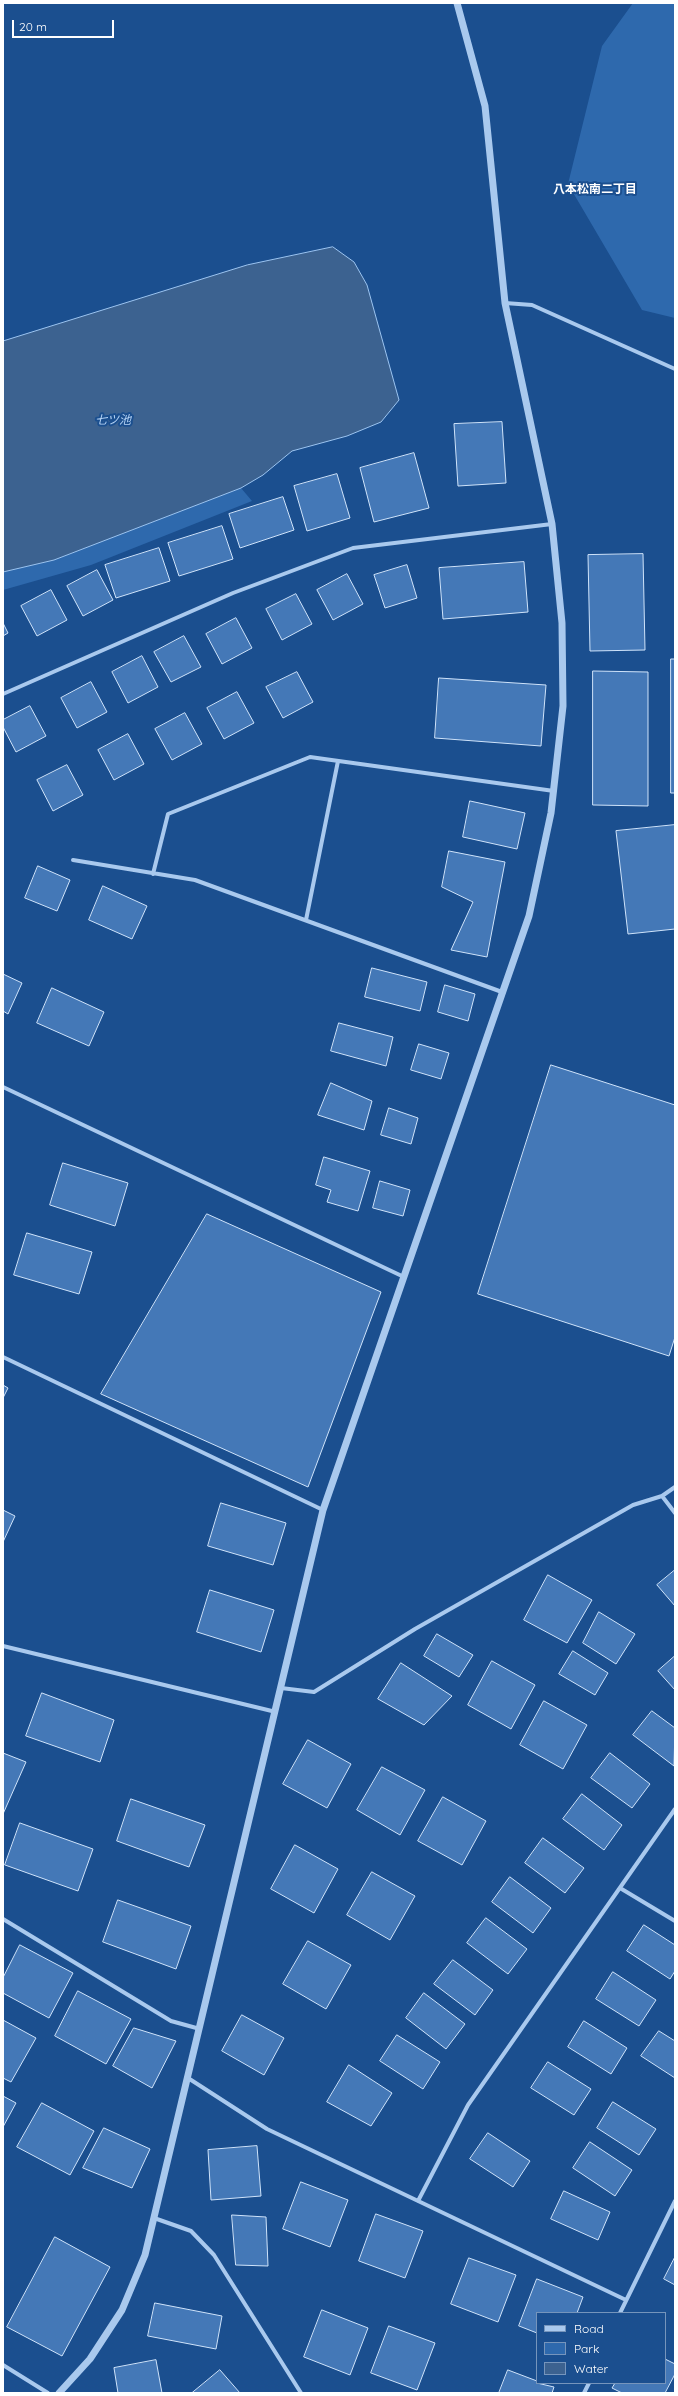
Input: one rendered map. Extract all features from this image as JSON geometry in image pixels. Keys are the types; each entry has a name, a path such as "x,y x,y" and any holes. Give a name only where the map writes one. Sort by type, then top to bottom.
{"street":[{"path":"59,2393 90,2359 122,2310 145,2254 324,1510 528,916 551,813 563,698 562,623 552,524 505,303 485,106 457,3"},
{"path":"505,303 532,306 675,370"},
{"path":"3,694 233,592 353,548 552,524"},
{"path":"153,874 168,814 310,757 554,791"},
{"path":"306,920 338,761"},
{"path":"73,860 195,880 502,992"},
{"path":"3,1087 404,1277"},
{"path":"3,1357 324,1510"},
{"path":"281,1688 314,1692 415,1629 633,1505 662,1496 675,1487"},
{"path":"662,1496 675,1513"},
{"path":"3,1646 276,1712"},
{"path":"418,2201 468,2105 675,1809"},
{"path":"620,1888 675,1921"},
{"path":"3,1919 171,2021 200,2029"},
{"path":"188,2078 267,2129 626,2300"},
{"path":"620,2312 675,2201"},
{"path":"154,2218 191,2231 214,2255 301,2393"},
{"path":"3,2365 48,2393"},
{"path":"584,2393 588,2384"}],"green space":[{"path":"633,3 675,3 675,318 642,310 568,184 602,46"},
{"path":"241,488 252,501 91,565 3,590 3,572 54,560"}],"water":[{"name":"七ツ池","path":"333,247 354,262 367,285 399,400 381,422 347,436 292,451 263,475 241,488 54,560 3,572 3,341 247,265"}],"building":[{"path":"502,422 506,483 458,486 454,424"},
{"path":"414,453 429,508 374,522 360,468"},
{"path":"337,474 350,518 307,531 294,486"},
{"path":"283,497 294,530 240,548 229,514"},
{"path":"222,526 233,559 179,576 168,543"},
{"path":"159,548 170,581 116,598 105,565"},
{"path":"643,554 645,650 590,651 588,555"},
{"path":"524,562 528,612 443,619 439,568"},
{"path":"407,565 417,598 385,608 374,575"},
{"path":"97,570 113,600 83,616 67,586"},
{"path":"347,574 363,604 333,620 317,590"},
{"path":"51,590 67,620 37,636 21,606"},
{"path":"296,594 312,624 282,640 266,609"},
{"path":"236,618 252,648 222,664 206,634"},
{"path":"3,623 8,633 3,636"},
{"path":"184,636 201,667 171,682 154,652"},
{"path":"142,656 158,687 128,703 112,672"},
{"path":"671,659 675,659 675,793 671,793"},
{"path":"593,671 648,672 648,806 593,805"},
{"path":"297,672 313,702 283,718 266,687"},
{"path":"439,678 546,685 541,746 435,738"},
{"path":"91,682 107,712 77,728 61,698"},
{"path":"237,692 254,723 224,739 207,708"},
{"path":"30,706 46,736 16,752 3,727 3,720"},
{"path":"185,713 202,744 172,760 155,729"},
{"path":"128,734 144,764 114,780 98,750"},
{"path":"67,765 83,795 53,811 37,780"},
{"path":"470,801 525,813 517,849 463,837"},
{"path":"675,825 675,929 628,934 616,831"},
{"path":"449,851 505,862 487,957 451,950 473,902 442,887"},
{"path":"38,866 70,880 57,911 25,898"},
{"path":"103,886 147,906 132,939 89,920"},
{"path":"372,968 427,982 420,1011 365,997"},
{"path":"3,974 22,983 8,1014 3,1011"},
{"path":"445,985 475,994 468,1021 438,1012"},
{"path":"52,988 104,1012 89,1046 37,1023"},
{"path":"339,1023 393,1037 386,1066 331,1051"},
{"path":"419,1044 449,1053 441,1079 411,1070"},
{"path":"551,1065 675,1105 675,1337 669,1356 478,1294"},
{"path":"331,1083 372,1101 364,1130 318,1115"},
{"path":"389,1108 418,1118 411,1144 381,1135"},
{"path":"324,1157 370,1171 358,1211 327,1202 331,1190 316,1185"},
{"path":"63,1163 128,1183 115,1226 50,1205"},
{"path":"380,1181 410,1190 403,1216 373,1208"},
{"path":"207,1214 381,1292 308,1487 101,1394"},
{"path":"27,1233 92,1252 79,1294 14,1275"},
{"path":"3,1385 8,1388 3,1398"},
{"path":"221,1503 286,1523 273,1565 208,1546"},
{"path":"3,1510 15,1516 3,1542"},
{"path":"675,1570 675,1606 657,1585"},
{"path":"548,1575 592,1600 567,1643 524,1620"},
{"path":"210,1590 274,1610 261,1652 197,1632"},
{"path":"599,1612 635,1634 616,1664 583,1643"},
{"path":"437,1634 473,1655 459,1677 424,1656"},
{"path":"573,1651 608,1673 595,1695 559,1674"},
{"path":"675,1656 675,1690 658,1671"},
{"path":"492,1661 535,1685 511,1729 468,1705"},
{"path":"401,1663 452,1696 424,1725 378,1699"},
{"path":"42,1693 114,1720 100,1762 26,1736"},
{"path":"544,1701 587,1725 563,1769 520,1745"},
{"path":"652,1711 675,1728 674,1766 633,1735"},
{"path":"308,1740 351,1764 327,1808 283,1784"},
{"path":"3,1753 26,1762 3,1814"},
{"path":"610,1753 650,1784 632,1808 591,1778"},
{"path":"382,1767 425,1790 400,1835 357,1810"},
{"path":"582,1794 622,1825 604,1850 563,1819"},
{"path":"443,1797 486,1821 462,1865 418,1841"},
{"path":"131,1799 205,1825 189,1867 117,1841"},
{"path":"20,1823 93,1849 78,1891 5,1865"},
{"path":"543,1838 584,1868 565,1893 525,1863"},
{"path":"295,1845 338,1869 314,1913 271,1889"},
{"path":"372,1872 415,1896 390,1940 347,1915"},
{"path":"510,1877 551,1908 533,1933 492,1902"},
{"path":"118,1900 191,1926 176,1969 103,1942"},
{"path":"486,1918 527,1949 508,1974 467,1943"},
{"path":"644,1925 675,1945 675,1971 670,1979 627,1951"},
{"path":"308,1941 351,1965 326,2009 283,1984"},
{"path":"20,1945 73,1973 49,2018 3,1993 3,1978"},
{"path":"453,1960 493,1990 475,2015 434,1984"},
{"path":"613,1972 656,2000 639,2026 596,1999"},
{"path":"78,1991 131,2019 106,2064 55,2036"},
{"path":"424,1993 465,2024 446,2049 406,2018"},
{"path":"242,2015 284,2038 264,2075 222,2051"},
{"path":"3,2020 36,2038 11,2082 3,2078"},
{"path":"584,2021 627,2048 611,2074 568,2047"},
{"path":"134,2028 176,2041 152,2088 113,2066"},
{"path":"659,2031 675,2041 675,2078 641,2056"},
{"path":"397,2035 440,2062 423,2089 380,2061"},
{"path":"548,2062 591,2089 574,2115 531,2088"},
{"path":"349,2065 392,2093 371,2126 327,2102"},
{"path":"3,2096 16,2103 3,2127"},
{"path":"613,2102 656,2129 639,2155 597,2128"},
{"path":"42,2103 94,2131 70,2175 17,2147"},
{"path":"104,2128 150,2149 132,2188 83,2168"},
{"path":"488,2133 530,2161 513,2187 470,2159"},
{"path":"590,2142 632,2170 615,2196 573,2168"},
{"path":"257,2146 261,2196 211,2200 208,2150"},
{"path":"301,2182 348,2200 330,2247 283,2229"},
{"path":"564,2191 610,2212 598,2240 551,2219"},
{"path":"376,2214 423,2231 405,2278 359,2261"},
{"path":"232,2215 266,2217 268,2266 236,2265"},
{"path":"55,2237 110,2267 62,2356 7,2327"},
{"path":"675,2257 675,2285 664,2279"},
{"path":"469,2258 516,2275 498,2322 451,2304"},
{"path":"537,2279 583,2297 577,2312 536,2312 536,2333 519,2326"},
{"path":"155,2303 222,2316 216,2349 148,2336"},
{"path":"322,2310 368,2328 350,2375 304,2357"},
{"path":"389,2326 435,2343 417,2390 371,2373"},
{"path":"156,2360 162,2393 118,2393 114,2368"},
{"path":"666,2360 675,2364 675,2374 665,2393 622,2393 612,2388 614,2384 666,2384"},
{"path":"220,2370 240,2393 192,2393"},
{"path":"508,2370 536,2381 536,2384 554,2387 552,2393 499,2393"}],"district":[{"name":"八本松南二丁目","path":"595,189"}]}
